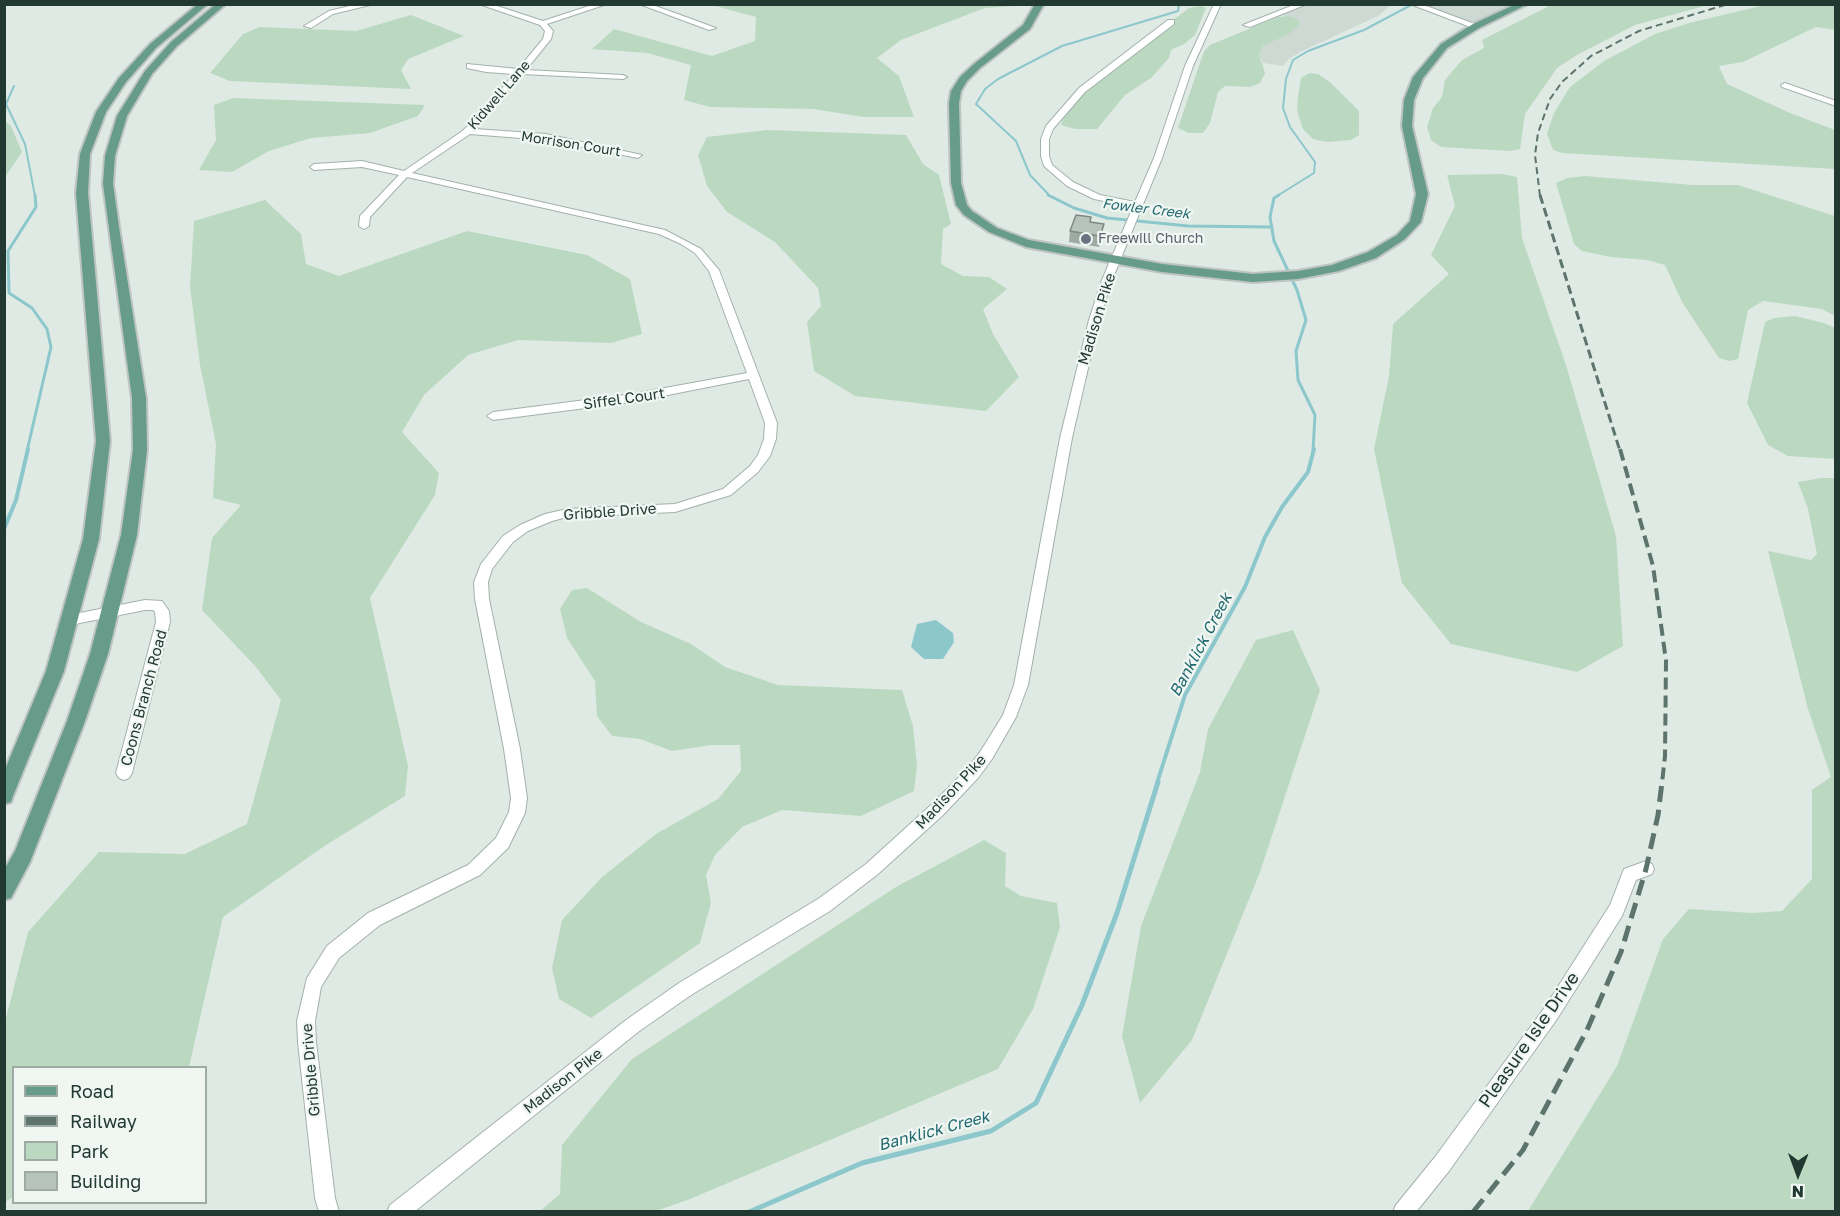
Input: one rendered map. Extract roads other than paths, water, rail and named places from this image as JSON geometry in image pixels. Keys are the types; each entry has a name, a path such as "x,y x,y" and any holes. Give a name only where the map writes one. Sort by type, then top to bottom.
{"main road":[{"path":"4,796 55,671 91,539 103,441 82,193 85,154 102,112 122,80 153,46 204,4"},
{"path":"4,891 23,855 76,721 99,654 129,534 140,450 139,398 108,184 110,156 122,116 148,73 174,44 222,4"},
{"path":"1040,4 1026,27 977,66 963,79 956,91 954,114 959,200 968,213 1009,237 1115,260 1226,277 1271,278 1323,271 1357,262 1388,248 1415,222 1422,194 1407,126 1411,94 1418,77 1444,46 1476,26 1524,4"}],"street":[{"path":"308,26 331,12 370,4"},
{"path":"483,5 543,23 604,4"},
{"path":"642,4 712,28"},
{"name":"Madison Pike","path":"397,1212 632,1026 685,989 824,905 872,869 938,810 973,773 987,754 1009,717 1021,685 1076,390 1094,320 1115,260 1158,158 1189,66 1218,4"},
{"path":"1247,26 1304,4"},
{"path":"1416,5 1476,26"},
{"path":"1135,214 1070,184 1048,166 1045,156 1045,139 1049,128 1082,90 1171,22"},
{"name":"Kidwell Lane","path":"364,226 365,216 405,173 469,131 547,39 549,31 543,23"},
{"path":"470,66 486,70 623,77"},
{"path":"1785,85 1836,104"},
{"name":"Morrison Court","path":"469,131 546,137 638,156"},
{"name":"Gribble Drive","path":"314,167 354,164 405,173 662,232 684,242 698,251 714,270 771,423 770,439 764,456 754,470 734,487 709,499 675,508 567,513 549,518 524,528 508,539 486,567 481,582 482,599 512,749 519,798 517,813 502,843 480,865 374,919 333,952 314,984 306,1020 306,1042 325,1198 329,1212"},
{"name":"Siffel Court","path":"493,416 632,399 754,375"},
{"name":"Coons Branch Road","path":"70,620 145,605 157,605 162,611 164,622 124,773"},
{"name":"Pleasure Isle Drive","path":"1403,1212 1442,1164 1551,1013 1616,910 1630,874 1646,869"}],"water":[{"path":"936,620 953,633 954,642 943,659 924,659 911,647 917,624"}],"waterway":[{"name":"Fowler Creek","path":"1050,196 1030,175 1016,141 976,104 985,89 998,79 1062,46 1178,11 1179,4"},
{"name":"Banklick Creek","path":"1277,196 1314,173 1315,162 1290,127 1283,108 1286,79 1293,60 1308,51 1364,30 1413,4"},
{"path":"14,86 6,104 25,144 35,196"},
{"path":"27,451 51,347 47,329 32,308 9,293 8,251 36,207 35,195"},
{"name":"Banklick Creek","path":"1272,227 1270,217 1274,198 1279,195"},
{"name":"Fowler Creek","path":"1050,196 1074,208 1107,218 1188,226 1272,227"},
{"name":"Banklick Creek","path":"1272,227 1274,241 1297,290 1306,320 1296,351 1298,380 1315,415 1313,451"},
{"path":"4,529 16,500 28,449"},
{"name":"Banklick Creek","path":"1157,783 1185,695 1245,587 1265,537 1282,507 1308,472 1314,449"},
{"name":"Banklick Creek","path":"749,1212 862,1163 991,1131 1036,1103 1082,1005 1117,913 1158,782"}],"railway":[{"path":"1540,196 1535,155 1538,133 1550,99 1562,82 1591,56 1639,31 1728,4"},
{"path":"1540,195 1620,451"},
{"path":"1620,449 1653,566 1666,661 1665,756 1662,783"},
{"path":"1473,1212 1523,1150 1587,1030 1621,952 1646,869 1658,815 1662,782"}],"place":[{"name":"Freewill Church","path":"1086,239"}]}
